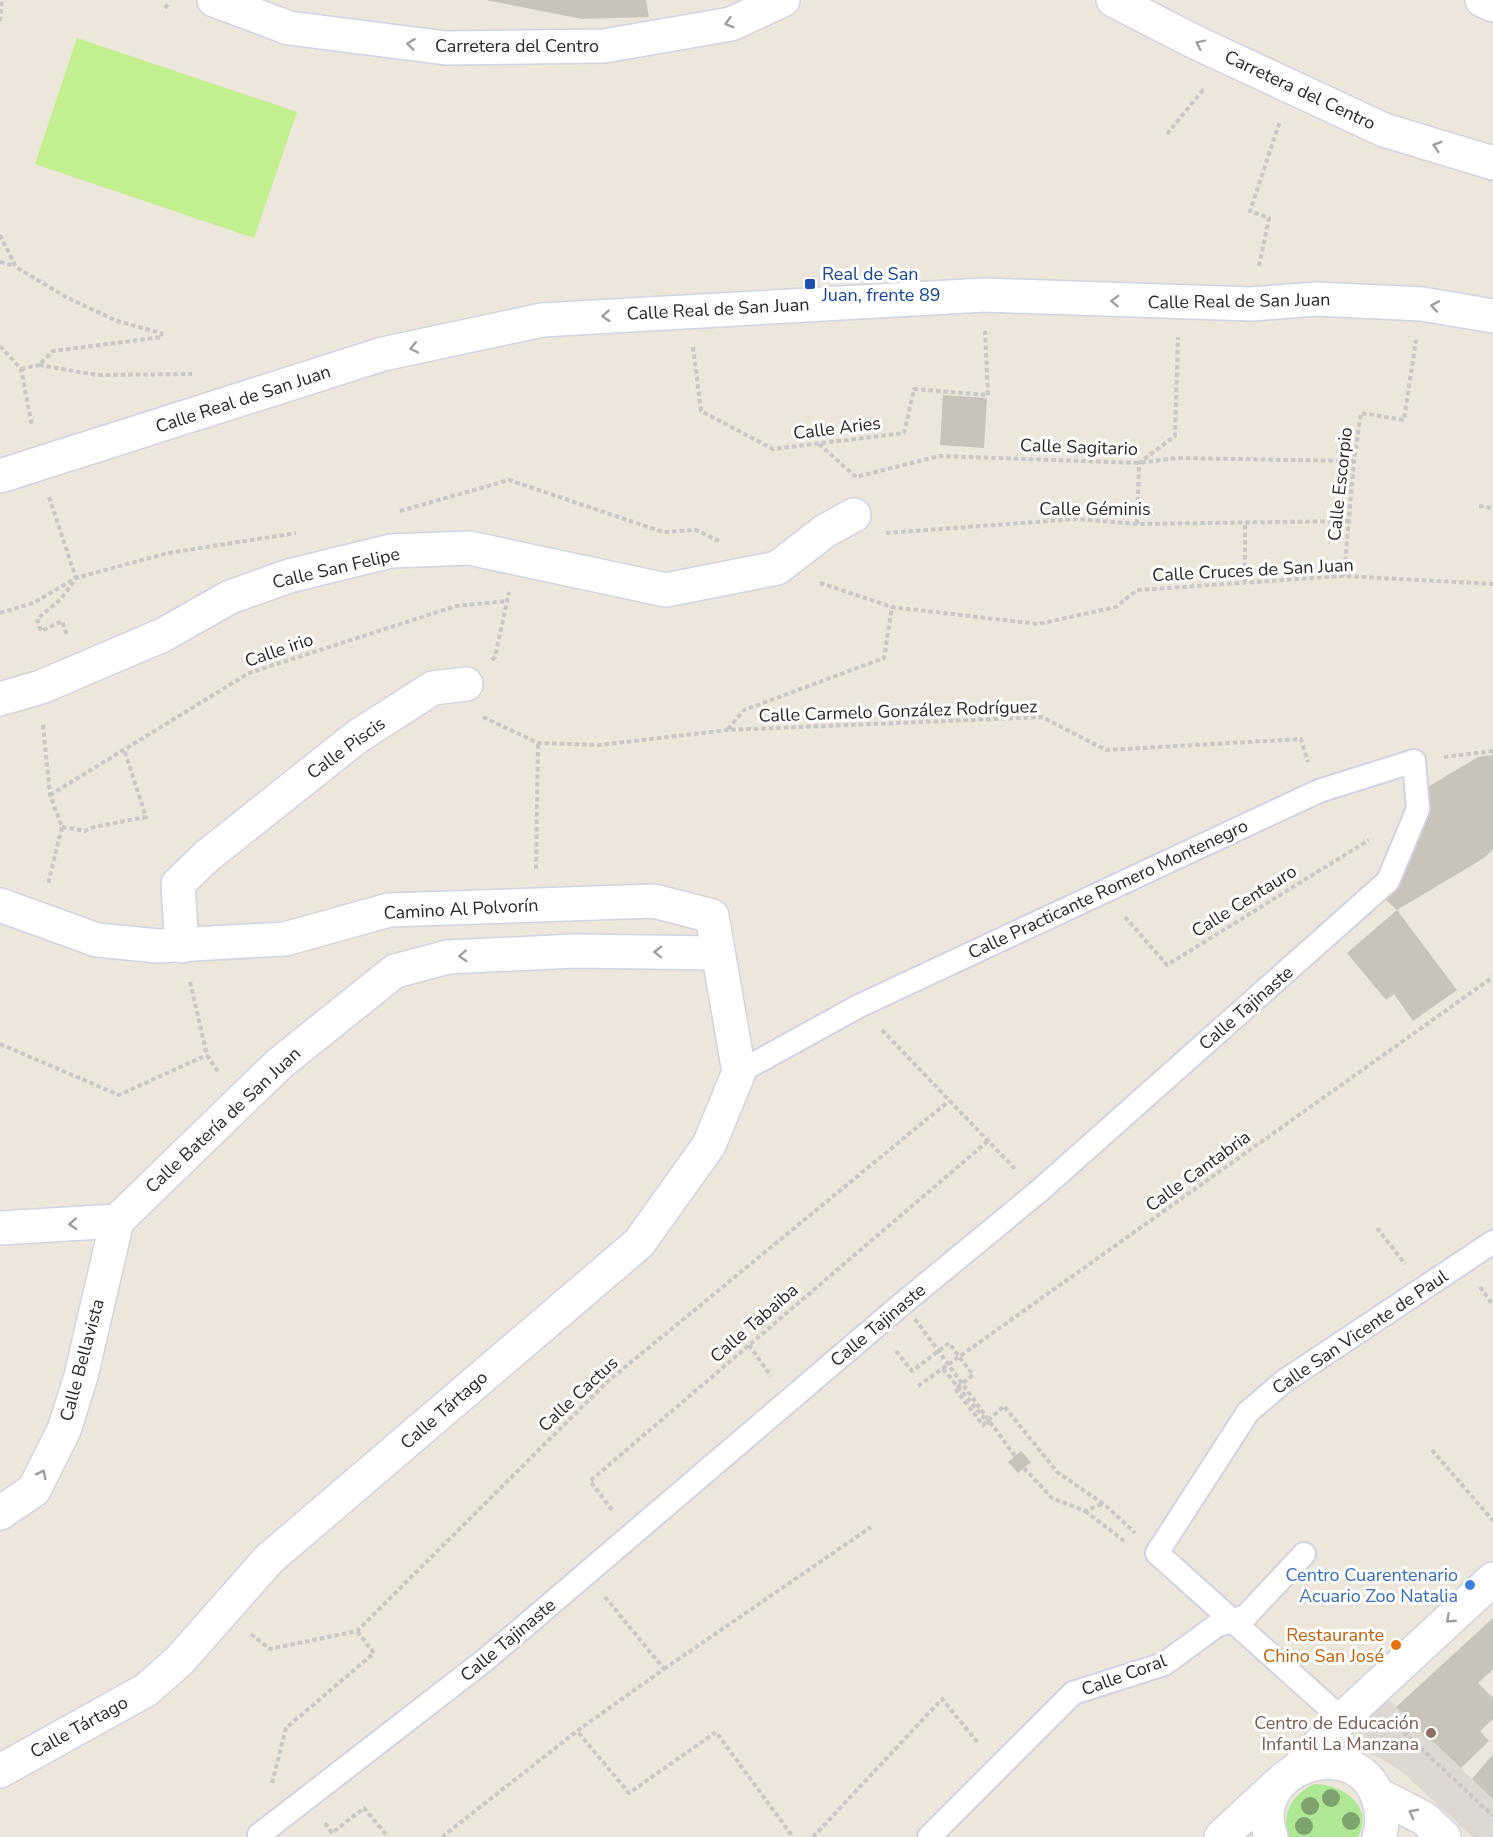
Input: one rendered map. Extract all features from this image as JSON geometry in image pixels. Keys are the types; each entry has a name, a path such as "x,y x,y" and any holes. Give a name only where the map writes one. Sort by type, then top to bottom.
{"street":[{"name":"Carretera del Centro","path":"214,0 289,28 446,48 604,46 731,24 783,0"},
{"name":"Carretera del Centro","path":"1113,0 1197,43 1384,130 1493,163"},
{"path":"1482,0 1493,5"},
{"name":"Calle Real de San Juan","path":"0,476 383,354 542,320 984,295 1252,304 1317,299 1422,304 1493,316"},
{"name":"Calle San Felipe","path":"0,699 41,687 143,644 230,597 289,576 391,551 469,548 666,590 777,568 825,531 854,515"},
{"name":"Calle Piscis","path":"182,946 178,884 207,856 357,736 433,688 466,684"},
{"name":"Camino Al Polvorín","path":"0,905 97,940 182,946 285,939 389,910 654,901 712,916 717,953"},
{"name":"Calle Batería de San Juan","path":"117,1221 279,1064 395,971 448,957 575,951 717,953"},
{"path":"717,953 739,1072"},
{"name":"Calle Tártago","path":"0,1771 146,1690 179,1661 269,1559 639,1243 709,1145 739,1072"},
{"path":"0,1228 117,1221"},
{"name":"Calle Bellavista","path":"0,1513 34,1490 64,1430 81,1376 117,1221"},
{"path":"1271,1837 1268,1812 1273,1794 1290,1774 1342,1719 1493,1579"},
{"path":"1221,1837 1290,1774 1315,1762 1343,1765 1367,1779 1377,1794 1382,1812 1379,1837"},
{"path":"1377,1794 1425,1820 1444,1837"}],"lane":[{"name":"Calle Practicante Romero Montenegro","path":"739,1072 859,1006 1319,790 1414,761"},
{"name":"Calle Tajinaste","path":"260,1835 485,1660 902,1304 1038,1192 1388,881 1418,810 1414,761"},
{"name":"Calle San Vicente de Paul","path":"1149,1546 1248,1412 1283,1382 1493,1242"},
{"path":"1149,1546 1342,1719"},
{"name":"Calle Coral","path":"929,1837 1073,1693 1164,1664 1216,1626 1246,1616 1304,1554"}],"path":[{"path":"0,21 2,0"},
{"path":"1252,304 1269,218 1250,211 1282,115"},
{"path":"0,235 16,267"},
{"path":"0,262 16,267 66,297 117,321 161,333 162,337 53,351 39,365"},
{"name":"Calle Aries","path":"689,310 701,411 773,449 904,433 915,389 988,395 984,295"},
{"path":"1137,524 1139,464 1175,436 1179,303"},
{"name":"Calle Escorpio","path":"1344,576 1354,461 1361,413 1404,420 1422,304"},
{"path":"0,346 21,369 39,465 76,578 60,599"},
{"path":"21,369 39,365 97,375 203,374"},
{"path":"819,444 856,477 854,515"},
{"name":"Calle Sagitario","path":"856,477 939,456 1139,464 1176,458 1354,461"},
{"path":"1479,506 1493,508"},
{"name":"Calle Géminis","path":"854,515 864,534 1076,519 1137,524 1350,521"},
{"path":"1245,522 1245,582"},
{"path":"466,684 495,657 506,601 520,560"},
{"name":"Calle Cruces de San Juan","path":"777,568 892,607 1038,624 1116,607 1137,590 1344,576 1493,585"},
{"name":"Calle irio","path":"50,795 249,673 456,606 506,601"},
{"path":"728,729 744,710 884,658 892,607"},
{"name":"Calle Carmelo González Rodríguez","path":"466,684 471,711 538,743 599,745 728,729 1042,717 1106,750 1301,740 1319,790"},
{"path":"40,920 62,827 50,795 43,724"},
{"path":"536,905 538,743"},
{"path":"62,827 85,831 94,827 146,817 124,749"},
{"path":"1414,761 1493,751"},
{"name":"Calle Centauro","path":"1103,892 1167,965 1418,810"},
{"path":"182,946 207,1055 239,1101"},
{"name":"Calle Cantabria","path":"918,1386 1493,977"},
{"path":"859,1006 1038,1192"},
{"path":"0,1044 119,1095 207,1055"},
{"name":"Calle Cactus","path":"357,1630 607,1382 949,1101"},
{"name":"Calle Tabaiba","path":"632,1535 590,1482 988,1141"},
{"path":"1377,1228 1424,1288"},
{"path":"915,1319 1015,1456 943,1369"},
{"path":"891,1345 912,1371 950,1343 973,1375 955,1389 983,1425 1004,1406 1057,1472 1102,1503 1149,1546"},
{"path":"749,1345 776,1383"},
{"path":"1432,1450 1493,1521"},
{"path":"1024,1468 1052,1498 1085,1511 1132,1547"},
{"path":"1085,1511 1102,1503"},
{"path":"442,1837 577,1731 871,1527"},
{"path":"594,1600 603,1594 664,1669"},
{"path":"222,1611 270,1649 357,1630 374,1653 286,1728 260,1835"},
{"path":"813,1837 942,1699 998,1768"},
{"path":"1401,1729 1493,1816"},
{"path":"577,1731 629,1793 716,1732 793,1837"},
{"path":"336,1830 364,1808 388,1837"}],"green space":[{"path":"77,38 297,112 254,238 35,164"},
{"path":"1314,1784 1335,1788 1353,1799 1362,1816 1362,1826 1358,1837 1289,1837 1286,1820 1290,1805 1300,1793"}],"shaded area":[{"path":"1388,1699 1493,1799 1493,1837 1473,1837 1401,1771 1378,1757 1352,1747 1365,1719"}],"building":[{"path":"486,0 646,0 649,17 582,19"},
{"path":"943,395 987,398 984,448 940,445"},
{"path":"1493,755 1493,849 1484,858 1397,910 1383,897 1423,831 1426,788 1478,757"},
{"path":"1397,910 1457,990 1413,1021 1394,994 1386,1000 1347,953"},
{"path":"1021,1451 1031,1462 1018,1473 1008,1462"},
{"path":"1493,1618 1493,1669 1478,1683 1493,1698 1493,1719 1480,1731 1489,1741 1461,1768 1396,1707"},
{"path":"1493,1754 1493,1799 1472,1779"}],"place":[{"name":"Real de San Juan, frente 89","path":"810,284"},
{"name":"Centro Cuarentenario Acuario Zoo Natalia","path":"1470,1585"},
{"name":"Restaurante Chino San José","path":"1396,1645"},
{"name":"Centro de Educación Infantil La Manzana","path":"1431,1733"}]}
